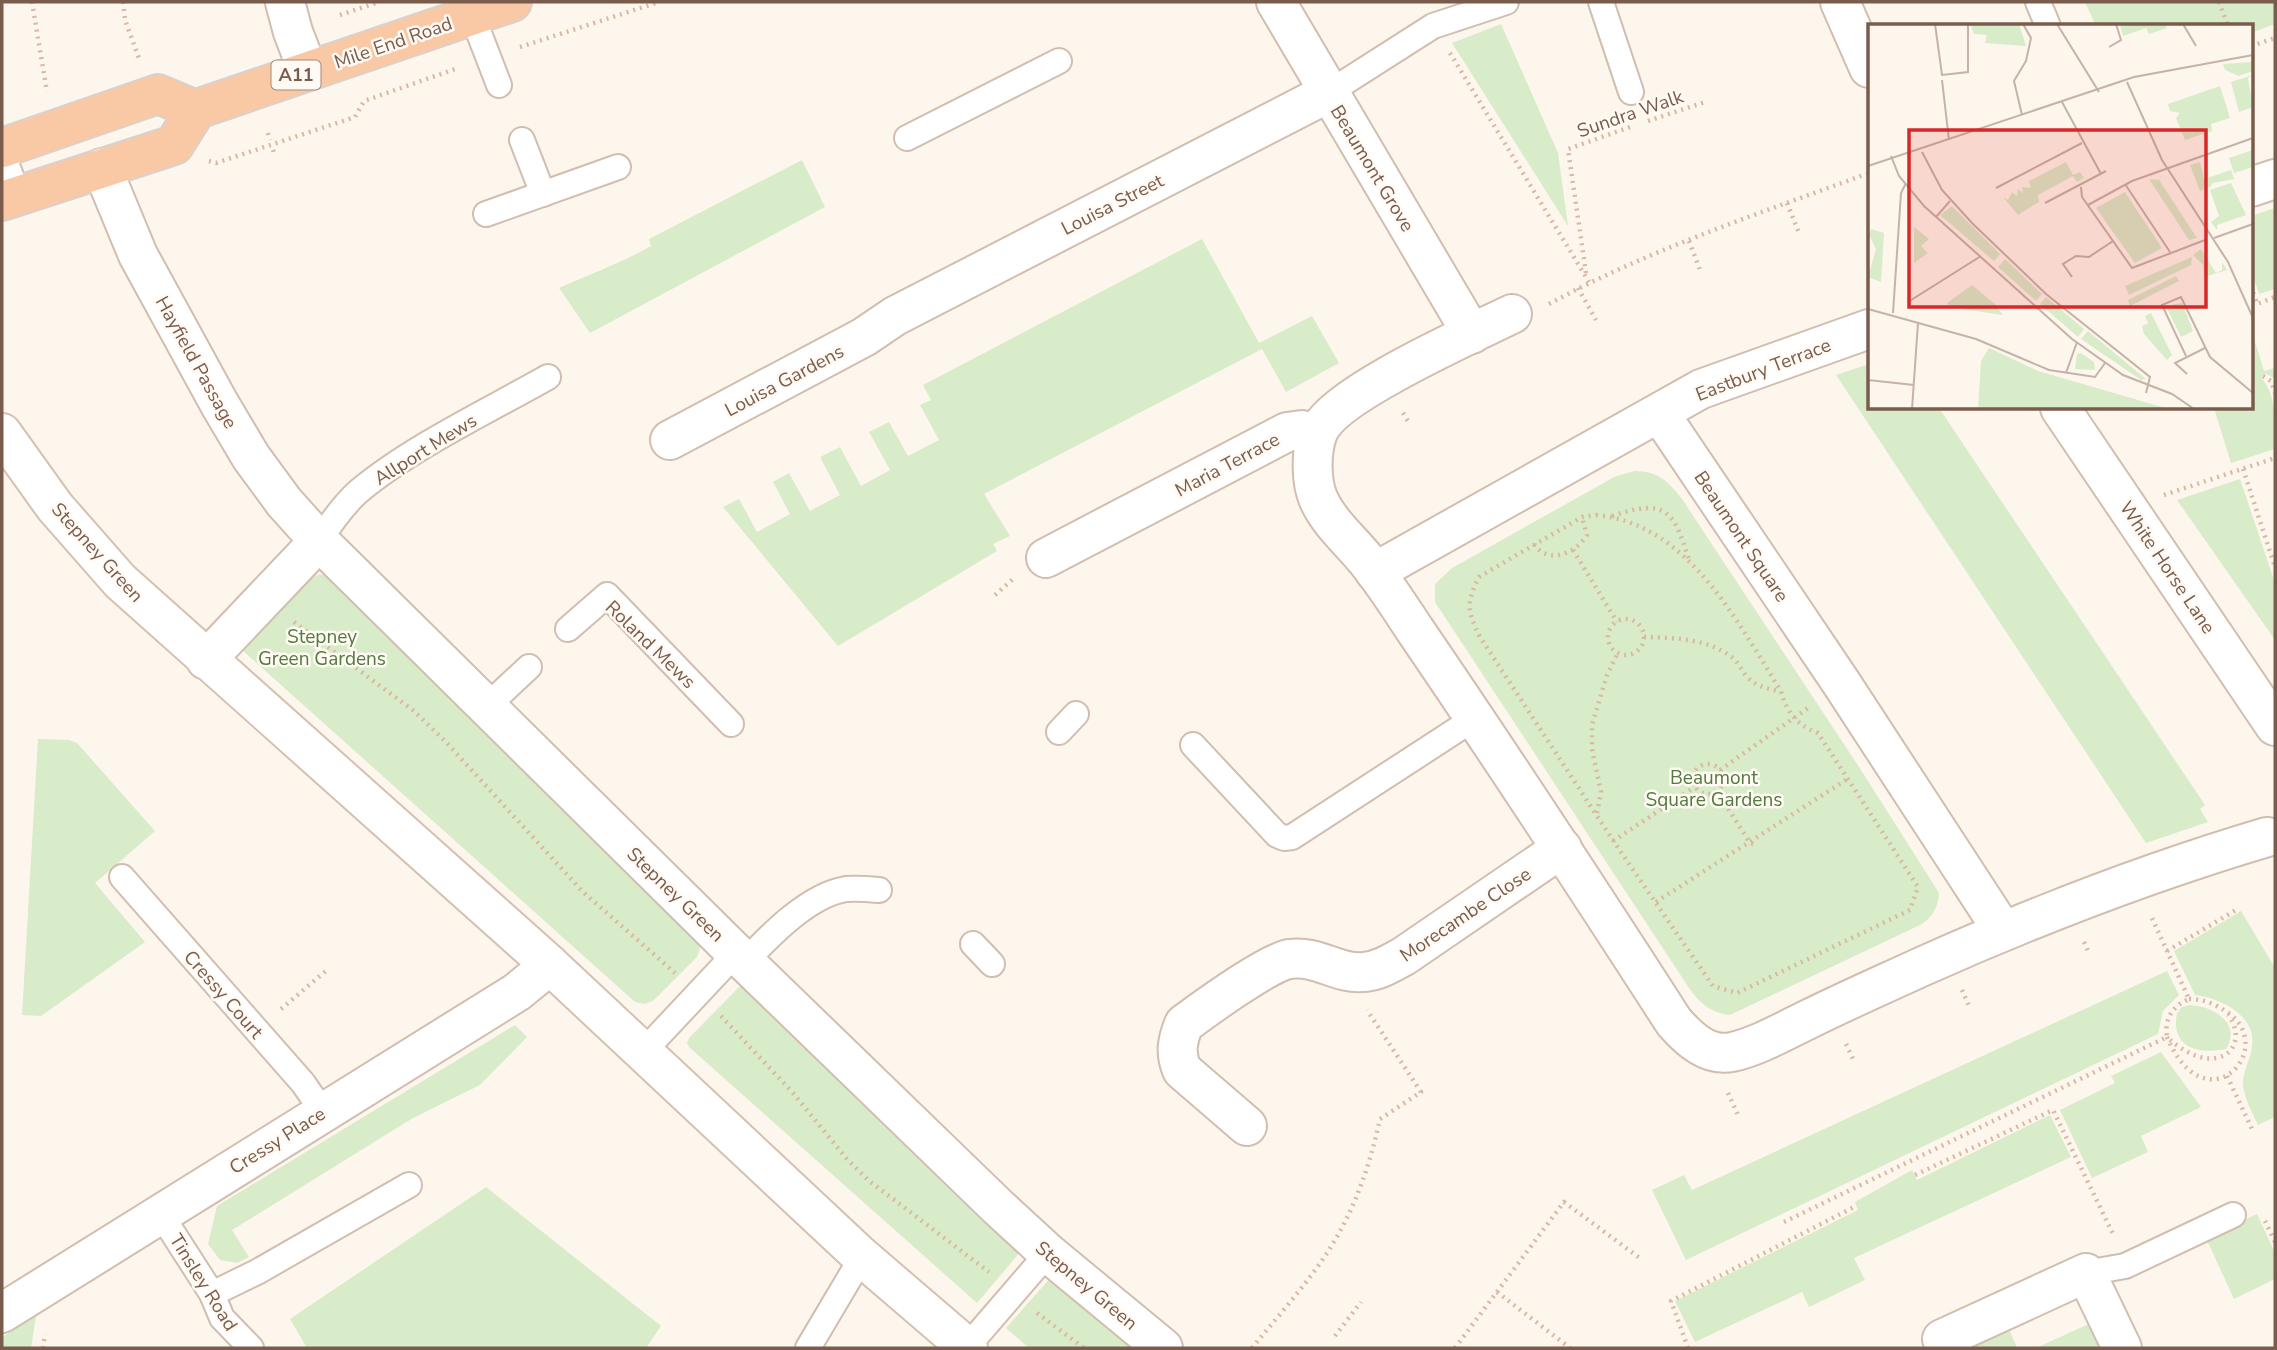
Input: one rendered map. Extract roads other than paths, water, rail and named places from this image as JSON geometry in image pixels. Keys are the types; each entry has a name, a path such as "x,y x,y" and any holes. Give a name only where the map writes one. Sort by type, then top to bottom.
{"highway":[{"name":"Mile End Road","path":"196,110 512,2"},
{"path":"2,150 158,94 196,110 174,145 10,198"}],"street":[{"path":"285,2 308,71"},
{"name":"Beaumont Grove","path":"1276,2 1472,334"},
{"path":"1840,2 1868,66"},
{"name":"Louisa Street","path":"895,316 1328,93"},
{"name":"Hayfield Passage","path":"102,168 138,254 219,403 251,457 284,502 318,541"},
{"path":"2252,187 2275,179"},
{"path":"1512,314 1347,400 1326,418 1317,434 1313,460 1316,495 1330,519 1375,572 1562,848 1674,1022 1688,1038 1709,1051 1730,1053 1752,1046 2003,931 2144,878 2267,837"},
{"name":"Louisa Gardens","path":"670,440 864,337 895,316"},
{"name":"Eastbury Terrace","path":"1660,414 1720,380 1868,330"},
{"name":"White Horse Lane","path":"2061,410 2275,726"},
{"path":"1375,572 1660,414"},
{"name":"Beaumont Square","path":"1660,414 1842,684 2003,931"},
{"name":"Maria Terrace","path":"1031,567 1287,432 1302,430 1317,434"},
{"name":"Stepney Green","path":"2,433 55,507 120,581 550,965 862,1257 968,1348"},
{"path":"206,660 318,541"},
{"name":"Stepney Green","path":"318,541 741,958 1048,1253 1163,1348"},
{"name":"Morecambe Close","path":"1247,1126 1182,1070 1177,1059 1177,1041 1184,1024 1281,960 1308,959 1343,970 1363,972 1384,967 1562,848"},
{"name":"Cressy Place","path":"2,1313 517,992 550,965"},
{"path":"1939,1345 2086,1273 2122,1348"}],"lane":[{"path":"1328,93 1433,26 1506,2"},
{"path":"1601,2 1631,92"},
{"path":"2038,2 2047,24"},
{"path":"472,15 499,85"},
{"path":"907,138 1059,61"},
{"path":"522,140 543,194"},
{"path":"2,150 10,198"},
{"path":"486,215 618,167"},
{"name":"Allport Mews","path":"318,541 357,492 402,460 548,377"},
{"name":"Roland Mews","path":"568,629 607,595 731,724"},
{"path":"486,707 528,667"},
{"path":"1059,732 1076,714"},
{"path":"1193,746 1278,835 1284,838 1292,837 1475,718"},
{"name":"Cressy Court","path":"122,877 303,1083 323,1112"},
{"path":"644,1051 741,958 761,945 811,902 847,889 879,890"},
{"path":"973,944 992,964"},
{"path":"212,1294 257,1272 410,1185"},
{"name":"Tinsley Road","path":"160,1213 212,1294 222,1318 251,1348"},
{"path":"2086,1273 2125,1266 2233,1215"},
{"path":"968,1348 1048,1253"},
{"path":"808,1348 862,1257"}],"park label":[{"name":"Stepney Green Gardens","path":"322,647"},
{"name":"Beaumont Square Gardens","path":"1714,788"}]}
